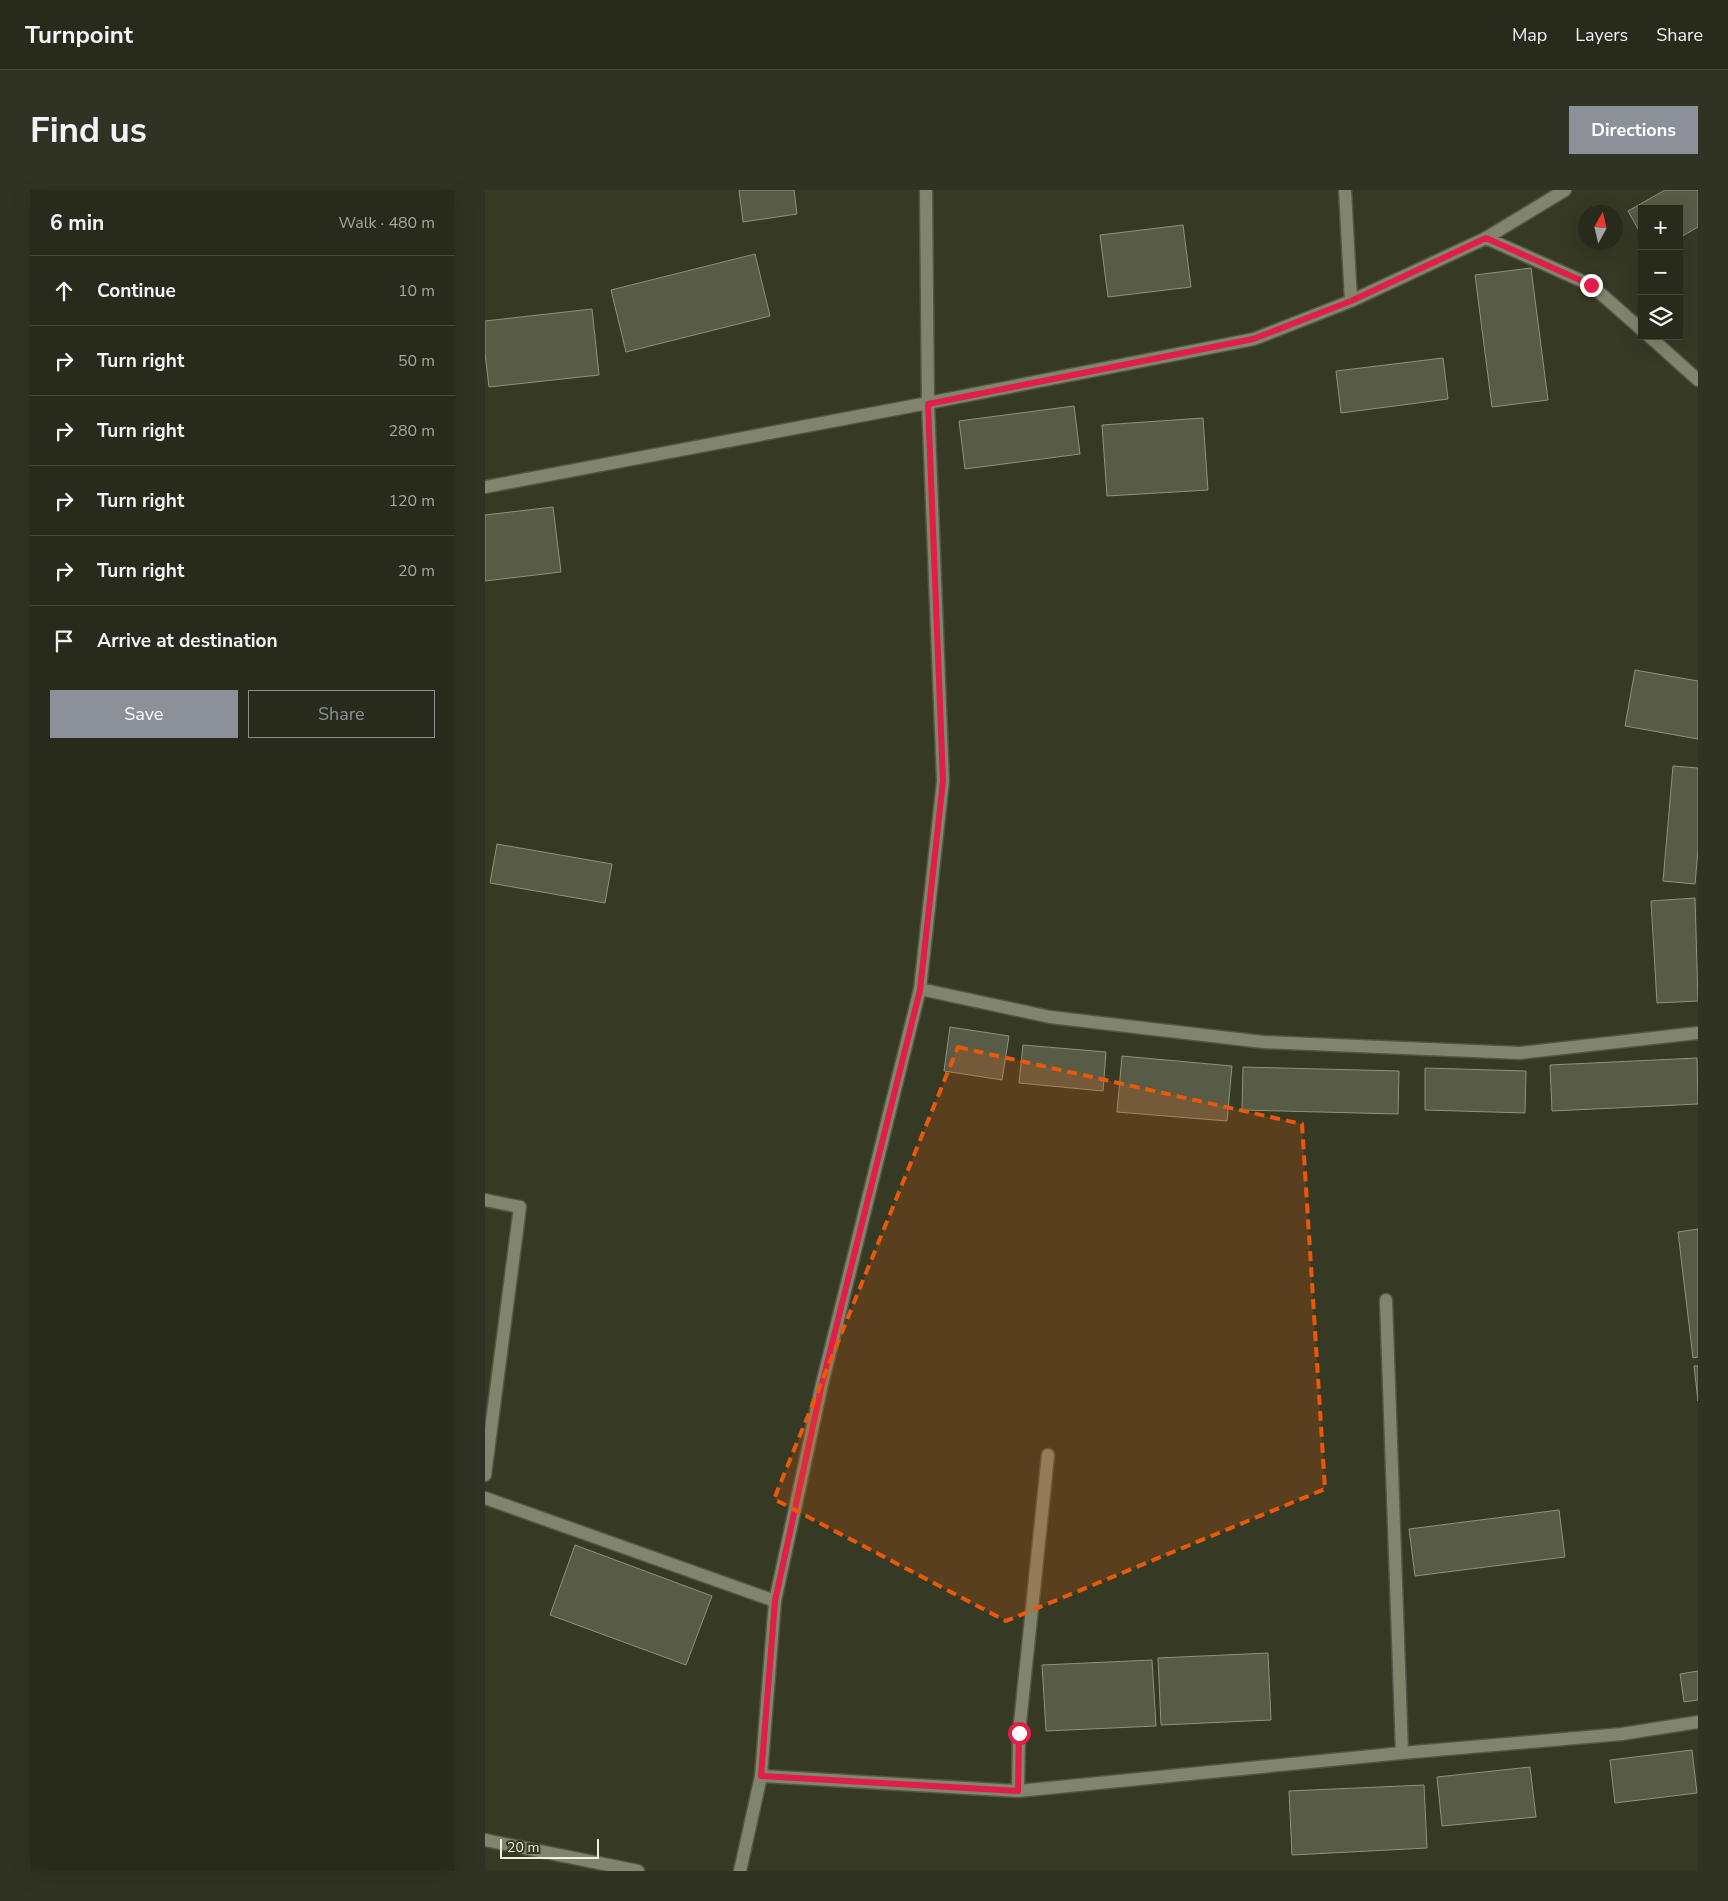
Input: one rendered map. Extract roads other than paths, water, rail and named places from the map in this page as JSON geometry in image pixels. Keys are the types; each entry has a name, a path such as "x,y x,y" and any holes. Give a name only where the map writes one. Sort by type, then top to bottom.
{"street":[{"path":"741,1871 761,1776 775,1601 822,1384 920,990 943,781 928,404 925,190"},
{"path":"1345,190 1351,301"},
{"path":"485,487 928,404 1253,339 1351,301 1486,238 1565,190"},
{"path":"1486,238 1591,285 1638,326"},
{"path":"1653,340 1698,380"},
{"path":"920,990 1050,1017 1263,1042 1520,1053 1698,1034"},
{"path":"485,1200 519,1207 485,1475"},
{"path":"1386,1300 1402,1753"},
{"path":"1018,1791 1019,1733 1048,1455"},
{"path":"485,1498 775,1601"},
{"path":"761,1776 1018,1791 1402,1753 1622,1734 1698,1722"},
{"path":"485,1840 638,1871"}]}
